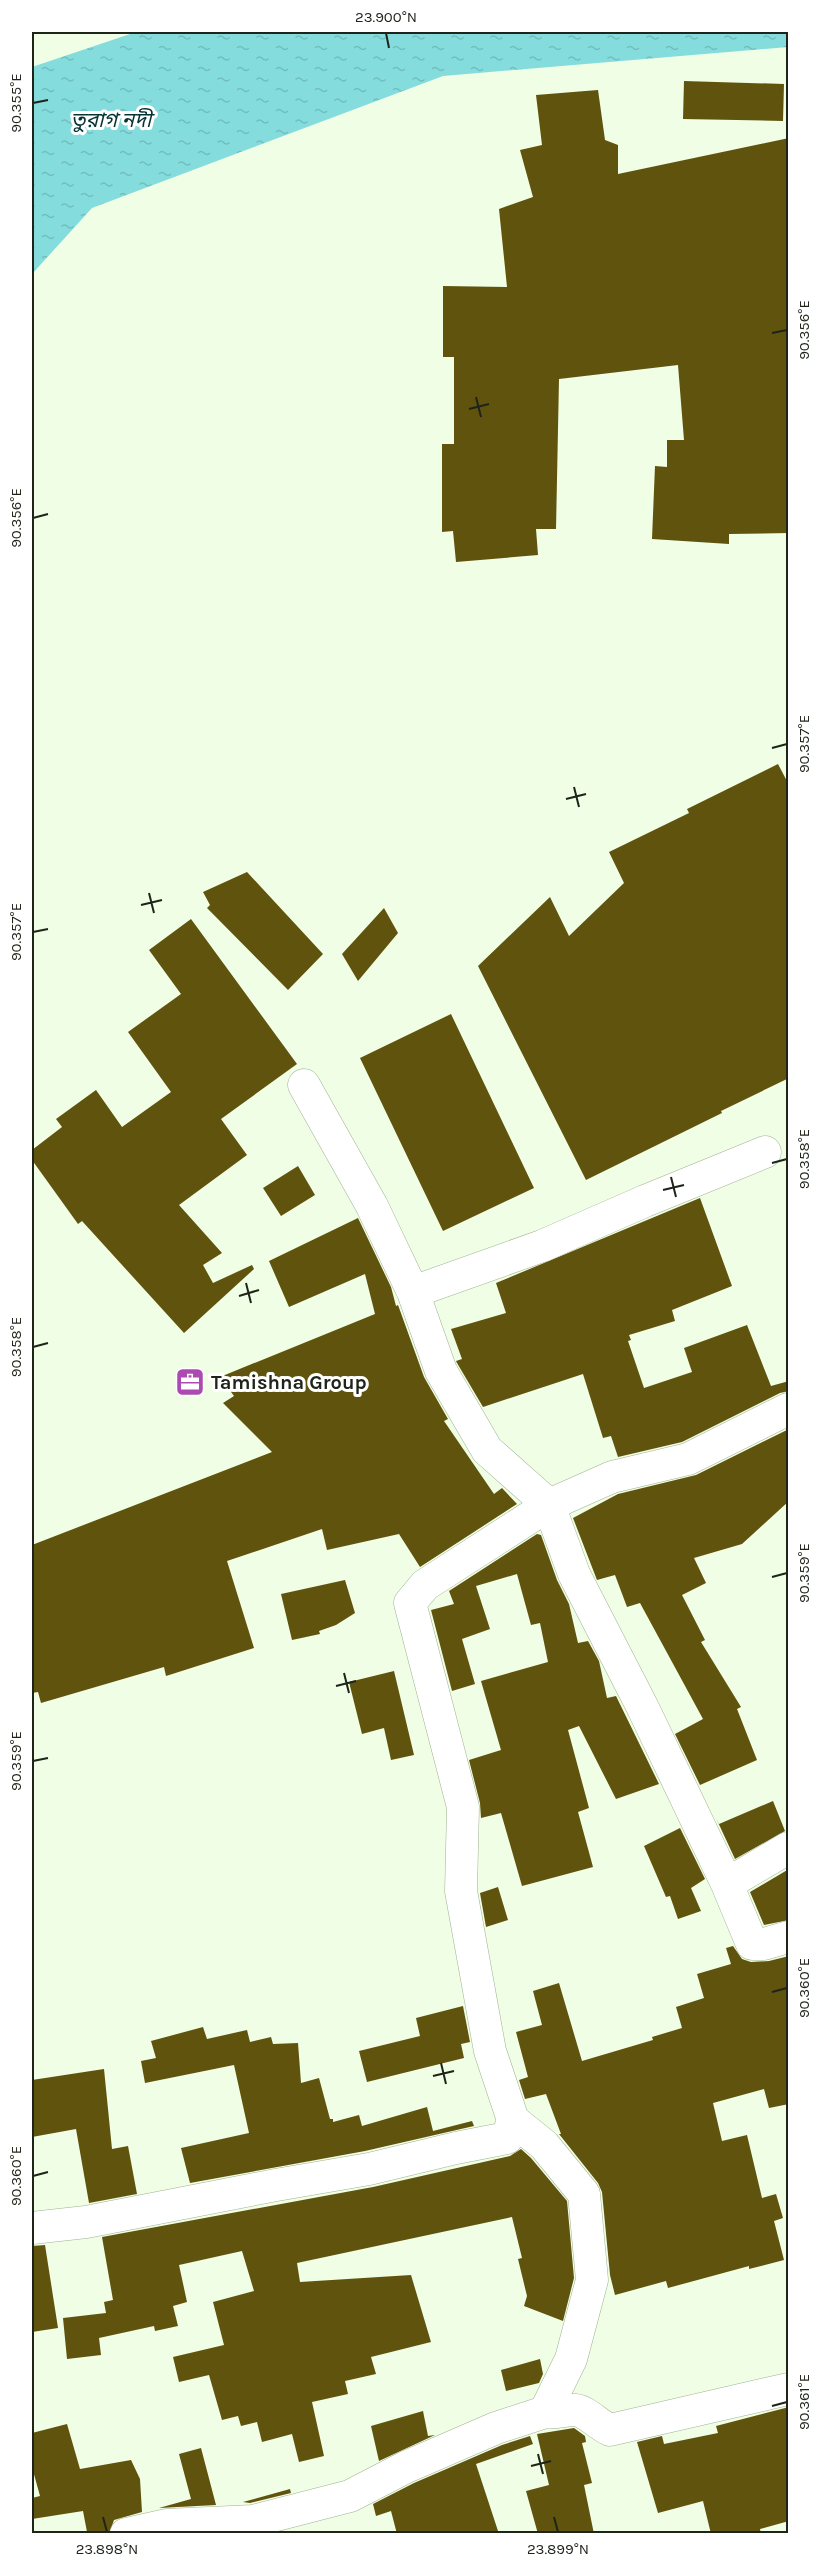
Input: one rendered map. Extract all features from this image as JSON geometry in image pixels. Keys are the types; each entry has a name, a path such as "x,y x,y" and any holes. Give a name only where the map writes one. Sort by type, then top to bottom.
{"street":[{"path":"304,1084 372,1206 413,1292 441,1371 487,1450 549,1505 574,1574 643,1708 727,1884 752,1944 764,1944 789,1937"},
{"path":"413,1292 542,1246 765,1152"},
{"path":"545,2412 571,2359 592,2280 584,2194 544,2145 513,2120 490,2051 461,1891 463,1807 410,1603 425,1585 549,1505 612,1477 688,1459 789,1409"},
{"path":"727,1884 789,1848"},
{"path":"32,2228 86,2222 369,2169 507,2138 513,2120"},
{"path":"126,2534 166,2525 253,2521 350,2496 406,2467 496,2428 545,2412 583,2412 598,2425 610,2430 789,2389"}],"water":[{"name":"তুরাগ নদী","path":"136,32 788,32 788,47 443,76 92,208 32,274 32,67"}],"building":[{"path":"684,81 784,84 783,121 683,119"},
{"path":"598,90 605,140 618,145 618,174 789,138 789,533 729,534 729,544 652,539 655,466 667,467 667,440 684,440 678,365 559,379 556,529 536,529 538,555 456,562 453,531 442,532 442,444 454,444 454,357 443,357 443,286 507,287 499,209 533,197 520,150 542,145 536,95"},
{"path":"778,764 789,785 789,1078 586,1180 478,966 550,897 569,936 624,883 609,852 689,813 687,809"},
{"path":"247,872 323,954 288,990 207,908 210,905 203,892"},
{"path":"384,908 398,933 358,981 342,954"},
{"path":"191,919 297,1064 221,1119 247,1155 179,1205 222,1253 203,1265 213,1283 252,1265 254,1269 184,1333 82,1221 78,1224 32,1160 32,1150 62,1127 56,1119 96,1090 122,1127 171,1092 128,1032 181,994 149,950"},
{"path":"451,1014 534,1188 443,1231 360,1058"},
{"path":"298,1166 315,1195 281,1216 263,1188"},
{"path":"700,1198 732,1286 672,1310 675,1321 629,1335 631,1340 628,1341 644,1388 692,1372 684,1348 747,1325 771,1386 789,1381 789,1391 780,1393 682,1442 618,1457 611,1436 603,1438 583,1374 483,1407 456,1361 462,1359 451,1329 506,1313 496,1283"},
{"path":"358,1218 391,1287 396,1306 398,1305 424,1377 448,1419 444,1421 494,1494 502,1488 517,1504 420,1567 399,1534 327,1550 322,1529 227,1561 254,1648 166,1676 164,1667 41,1703 38,1692 32,1693 32,1545 272,1452 223,1403 234,1396 220,1377 375,1314 365,1274 289,1307 269,1261"},
{"path":"789,1429 789,1501 742,1544 694,1558 706,1583 682,1595 705,1640 701,1642 741,1707 737,1709 757,1760 700,1785 675,1734 703,1719 640,1603 627,1607 615,1575 597,1580 573,1518 618,1494 696,1475"},
{"path":"537,1534 541,1535 557,1580 569,1604 578,1643 588,1641 599,1661 607,1698 616,1696 659,1784 616,1799 579,1726 568,1730 589,1808 578,1812 593,1867 522,1886 501,1813 481,1818 480,1803 469,1760 501,1750 481,1681 548,1662 540,1623 531,1625 517,1574 476,1586 490,1629 462,1639 475,1684 452,1691 431,1610 454,1604 449,1591"},
{"path":"345,1580 355,1613 336,1625 319,1631 320,1634 292,1640 281,1594"},
{"path":"394,1671 414,1755 391,1760 384,1728 362,1734 349,1682"},
{"path":"773,1801 785,1831 735,1859 716,1818 719,1824"},
{"path":"680,1828 705,1879 691,1888 701,1911 678,1919 670,1896 666,1897 644,1846"},
{"path":"789,1869 789,1920 764,1925 750,1892"},
{"path":"498,1887 508,1920 486,1927 480,1893"},
{"path":"733,1946 742,1959 751,1962 769,1961 789,1956 789,2104 769,2108 764,2089 713,2103 722,2141 747,2135 762,2198 776,2194 783,2218 774,2221 784,2260 749,2269 749,2266 668,2288 666,2281 615,2295 610,2275 602,2192 598,2183 559,2134 561,2134 546,2094 525,2099 519,2080 528,2077 516,2032 542,2025 533,1991 559,1983 582,2061 653,2040 652,2037 682,2028 676,2007 704,1998 697,1974 731,1964 726,1948"},
{"path":"463,2006 470,2042 461,2044 464,2058 367,2082 359,2051 420,2036 416,2018"},
{"path":"203,2027 207,2039 247,2030 250,2042 271,2037 273,2044 298,2043 301,2083 319,2078 330,2119 333,2119 333,2122 359,2115 362,2126 427,2107 433,2131 472,2121 474,2126 365,2151 190,2183 181,2148 249,2133 234,2065 145,2083 141,2061 156,2058 151,2041"},
{"path":"104,2069 112,2149 128,2146 137,2194 89,2203 76,2129 32,2137 32,2080"},
{"path":"521,2149 567,2201 574,2278 563,2321 524,2306 527,2296 518,2259 522,2258 512,2217 297,2263 300,2282 411,2275 431,2342 371,2357 376,2374 345,2381 348,2394 312,2402 324,2456 299,2462 292,2434 262,2442 257,2422 241,2426 238,2416 222,2420 209,2375 179,2382 173,2357 224,2345 213,2302 254,2291 242,2251 179,2265 187,2302 173,2306 178,2326 155,2331 154,2326 99,2338 101,2355 67,2359 63,2318 106,2313 104,2302 113,2300 102,2237 373,2187 510,2156"},
{"path":"45,2245 58,2328 32,2332 32,2246"},
{"path":"540,2359 543,2374 539,2383 506,2391 501,2370"},
{"path":"789,2407 789,2521 760,2529 761,2534 711,2534 703,2501 658,2513 637,2442 662,2436 664,2444 718,2433 716,2426"},
{"path":"423,2411 428,2436 435,2435 379,2461 371,2426"},
{"path":"67,2424 80,2469 131,2460 140,2479 142,2512 114,2520 109,2534 87,2532 83,2511 32,2519 32,2498 40,2496 32,2467 32,2433"},
{"path":"574,2428 585,2436 586,2442 582,2443 592,2483 584,2485 594,2534 538,2534 526,2491 549,2485 537,2434"},
{"path":"530,2436 533,2444 476,2464 499,2534 397,2534 391,2511 376,2516 373,2504 414,2483 502,2445"},
{"path":"201,2448 216,2505 159,2508 191,2499 179,2454"},
{"path":"290,2489 291,2493 250,2503 243,2502"}],"place":[{"name":"Tamishna Group","path":"190,1382"}]}
